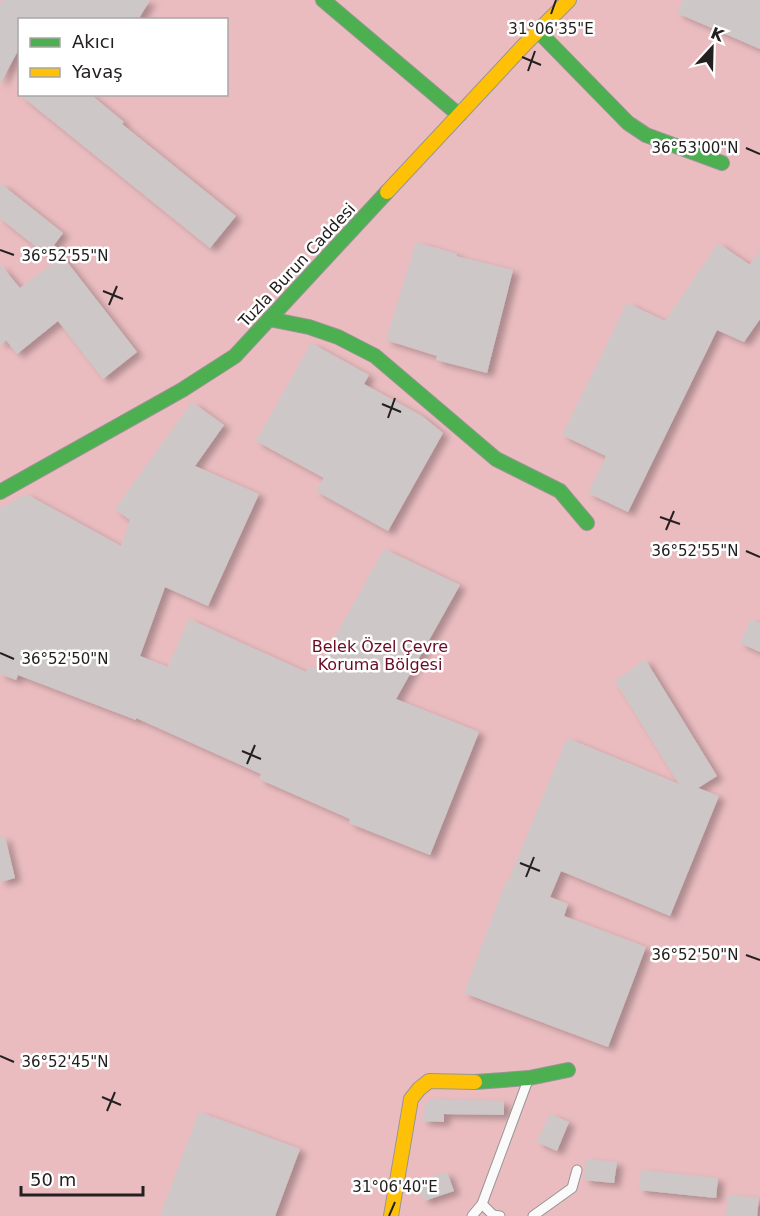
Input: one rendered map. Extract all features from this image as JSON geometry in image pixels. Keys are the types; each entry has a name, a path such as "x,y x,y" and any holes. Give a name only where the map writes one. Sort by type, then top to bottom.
{"street":[{"path":"323,0 459,115"},
{"name":"Tuzla Burun Caddesi","path":"0,492 182,390 235,356 569,0"},
{"path":"538,31 628,123 645,135 722,163"},
{"path":"269,319 309,327 338,337 375,356 496,459 560,491 587,523"},
{"path":"392,1216 411,1099 419,1089 429,1081 483,1082 529,1078 568,1070"}],"lane":[{"path":"472,1216 482,1204 529,1078"},
{"path":"533,1216 572,1188 578,1170"},
{"path":"482,1204 493,1215 500,1216"}],"green space":[{"name":"Belek Özel Çevre Koruma Bölgesi","path":"0,0 760,0 760,1216 0,1216"}],"building":[{"path":"3,0 150,0 139,18 18,18 18,51 0,84 0,5"},
{"path":"683,0 760,0 760,49 677,13"},
{"path":"21,96 92,96 124,122 122,124 236,216 210,248"},
{"path":"0,183 63,233 54,245 137,352 103,379 58,321 17,354 6,340 0,345 0,264 20,288 55,262 0,218"},
{"path":"416,242 457,254 456,256 513,270 487,373 436,360 437,356 386,340"},
{"path":"718,243 750,265 760,250 760,319 744,342 717,330 628,512 588,493 606,456 562,435 627,303 665,321"},
{"path":"311,343 369,375 364,384 422,416 443,433 388,531 316,491 324,478 256,441"},
{"path":"192,402 224,425 195,466 259,494 208,606 165,587 140,656 168,667 189,619 306,672 309,666 317,669 384,549 460,585 396,699 479,732 430,855 349,823 350,819 259,779 261,774 136,718 136,720 18,675 16,680 0,674 0,508 26,494 121,546 130,520 115,509"},
{"path":"751,619 760,623 760,652 740,643"},
{"path":"645,659 717,776 698,788 719,796 670,916 561,871 550,897 568,904 564,916 646,947 608,1047 464,993 506,881 508,881 567,738 679,784 615,681"},
{"path":"0,837 5,837 15,878 0,882"},
{"path":"430,1099 504,1101 504,1115 444,1114 444,1122 422,1121 425,1105"},
{"path":"199,1112 300,1149 275,1216 160,1216"},
{"path":"550,1114 569,1122 557,1151 537,1142"},
{"path":"586,1159 617,1162 614,1183 584,1180"},
{"path":"641,1170 718,1178 716,1198 639,1190"},
{"path":"447,1172 454,1191 424,1201 417,1181"},
{"path":"728,1195 759,1198 757,1216 726,1216"}],"traffic: fast":[{"path":"323,0 459,115"},
{"path":"538,31 628,123 646,135 722,163"},
{"path":"0,492 182,390 235,356 387,192"},
{"path":"269,319 309,327 338,337 375,356 496,459 560,491 587,523"},
{"path":"475,1082 529,1078 568,1070"}],"traffic: slow":[{"path":"387,192 569,0"},
{"path":"391,1216 411,1099 429,1081 475,1082"}]}
